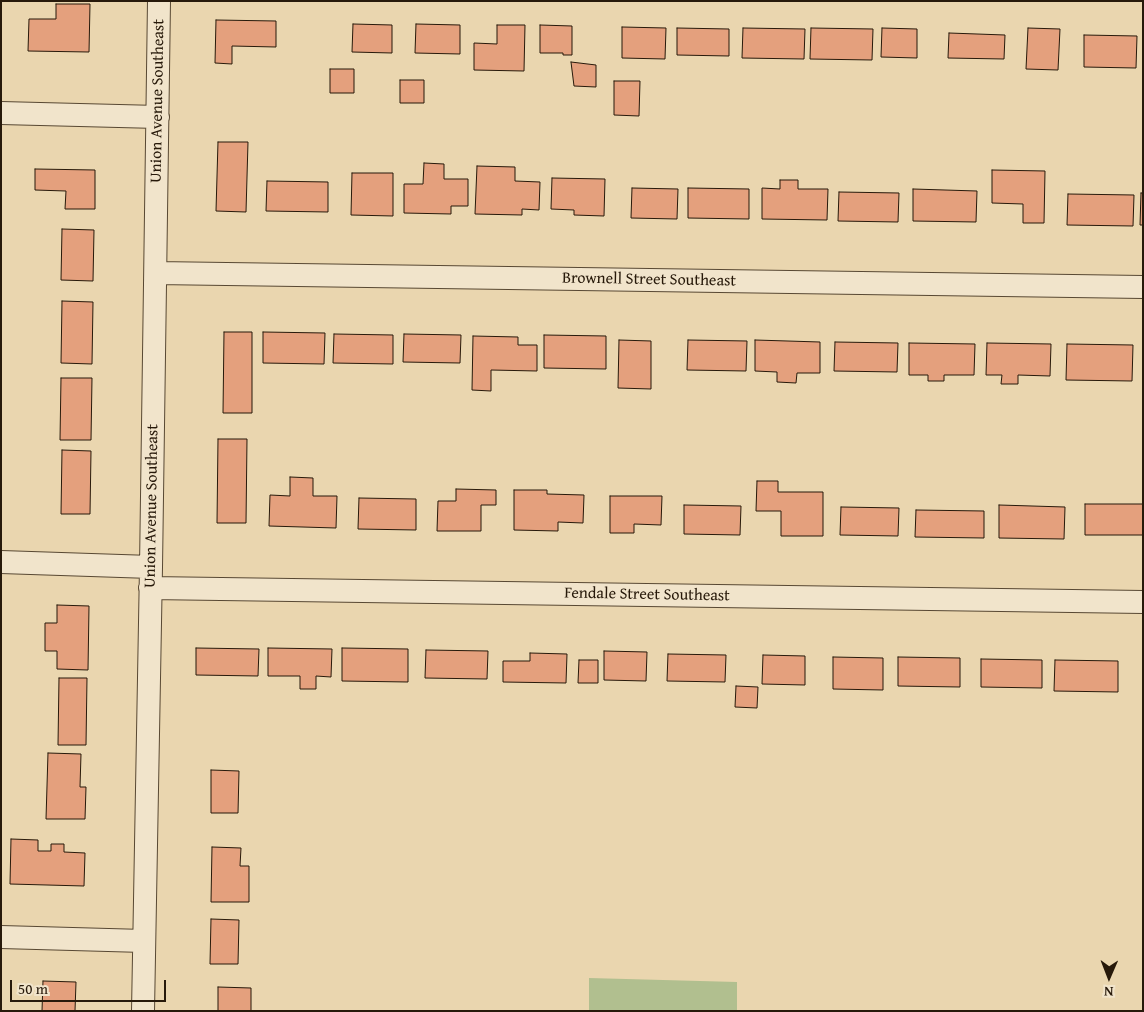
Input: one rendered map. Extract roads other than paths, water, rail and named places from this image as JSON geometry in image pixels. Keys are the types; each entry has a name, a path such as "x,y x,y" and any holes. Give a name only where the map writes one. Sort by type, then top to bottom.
{"street":[{"name":"Union Avenue Southeast","path":"143,1011 159,1"},
{"path":"1,113 158,117"},
{"name":"Brownell Street Southeast","path":"156,273 1143,287"},
{"name":"Fendale Street Southeast","path":"1,562 151,577 1143,602"},
{"path":"1,937 144,941"}]}
